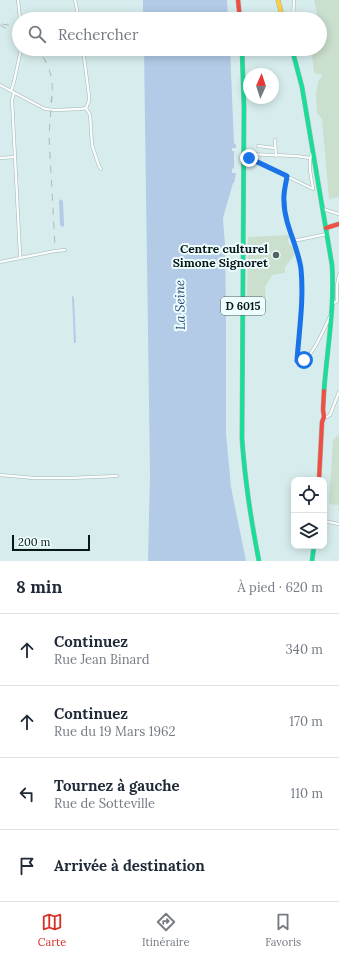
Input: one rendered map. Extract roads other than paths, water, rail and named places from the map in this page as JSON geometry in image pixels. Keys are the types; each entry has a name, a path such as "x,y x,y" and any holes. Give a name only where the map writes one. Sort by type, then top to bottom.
{"main road":[{"path":"238,0 239,12"},
{"path":"278,0 281,12"},
{"name":"D 6015","path":"242,56 244,108 243,454 249,509 259,561"},
{"path":"294,56 301,82 332,265 333,303 324,389 324,417 322,422 319,477"},
{"path":"326,228 339,224"},
{"path":"312,561 314,549"}],"street":[{"path":"18,0 19,12"},
{"path":"75,0 78,12"},
{"path":"293,12 294,0"},
{"path":"11,91 20,56"},
{"path":"84,56 89,96 89,101 86,108"},
{"path":"0,85 42,107 53,110 86,108"},
{"path":"14,93 12,100 20,258"},
{"path":"86,108 90,115 92,146 101,169"},
{"path":"275,140 276,156"},
{"path":"258,146 275,148"},
{"path":"310,158 296,156 248,155 249,158 314,189 310,169 310,158 313,150"},
{"path":"0,158 15,157"},
{"path":"287,176 284,202 300,263 302,291 297,361 300,362 304,360 311,353 332,312"},
{"path":"323,209 339,214"},
{"path":"293,240 327,234"},
{"path":"0,262 65,250"},
{"path":"333,303 337,301 337,282 339,275"},
{"path":"324,417 330,415 338,393"},
{"path":"0,475 32,478 117,476"},
{"path":"327,522 339,524"}],"water":[{"path":"143,0 227,0 228,12 143,12"},
{"name":"La Seine","path":"144,56 230,56 234,143 236,145 236,148 232,148 232,151 234,151 234,168 232,169 232,173 236,173 223,218 226,310 226,433 231,487 246,561 148,561 150,475"},
{"path":"61,199 63,201 64,224 62,227 60,225 59,201"},
{"path":"72,296 74,297 76,343 74,343"}],"railway":[{"path":"2,24 12,26"},
{"path":"0,25 12,32"},
{"path":"41,56 46,62"},
{"path":"43,57 52,79 51,102"},
{"path":"52,96 49,136 55,246"}],"place":[{"name":"Centre culturel Simone Signoret","path":"276,255"}]}
